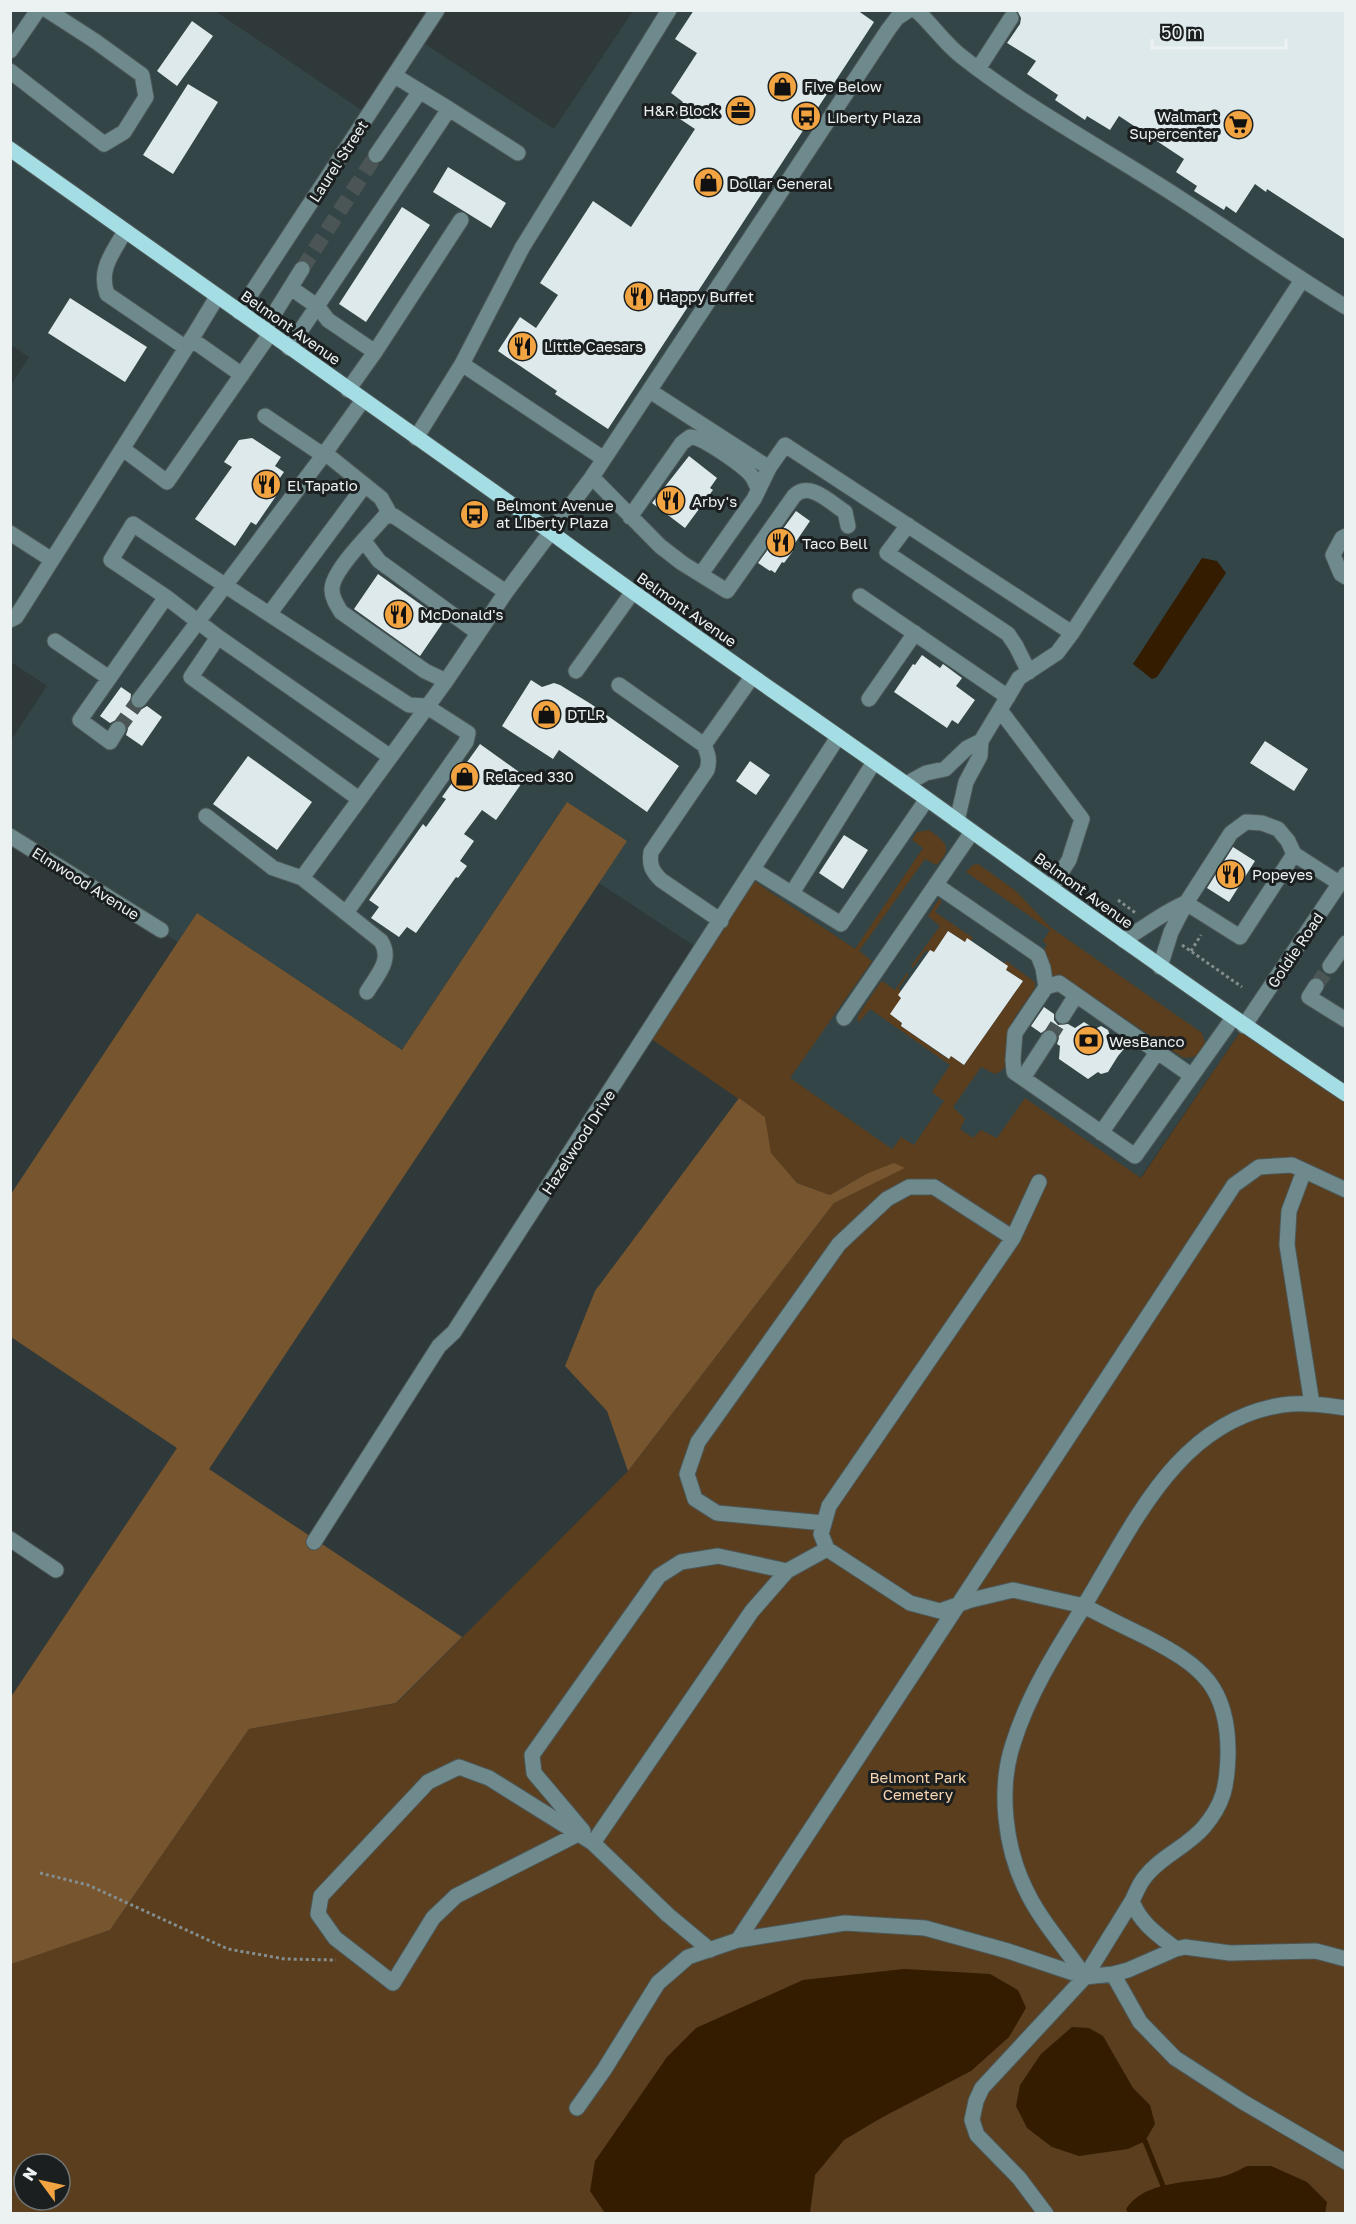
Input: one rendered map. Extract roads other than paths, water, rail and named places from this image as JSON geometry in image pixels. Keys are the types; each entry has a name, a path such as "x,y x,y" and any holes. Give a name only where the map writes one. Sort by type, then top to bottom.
{"main road":[{"name":"Belmont Avenue","path":"10,149 552,533 632,593 906,784 1160,967 1346,1094"}],"street":[{"path":"10,51 38,10"},
{"path":"10,71 104,144 124,132 146,98 142,75 47,10"},
{"name":"Laurel Street","path":"239,312 437,10"},
{"path":"416,438 462,364 522,248 669,10"},
{"path":"302,878 446,681 506,592 592,477 888,30 897,18 909,10"},
{"path":"916,10 932,24 958,54 995,82 1180,197 1346,307"},
{"path":"978,69 1011,18"},
{"path":"394,76 518,153"},
{"path":"376,155 420,91"},
{"path":"290,348 449,109"},
{"path":"348,390 461,220"},
{"path":"125,231 103,271 103,282 107,294 242,375"},
{"path":"123,449 167,482 242,375 303,269"},
{"path":"957,821 966,782 980,756 981,741 1019,678 1057,653 1072,633 1302,280"},
{"path":"291,288 318,307 328,320 375,352"},
{"path":"10,620 16,617 217,297"},
{"path":"462,364 604,459"},
{"path":"650,391 769,468"},
{"path":"139,700 363,400"},
{"path":"265,416 317,451 325,453 381,498 391,516"},
{"path":"630,516 681,443 690,437 700,438 741,467 751,475 758,488"},
{"path":"701,574 754,498 769,468 785,445 1072,633"},
{"path":"592,477 660,546 727,591 794,496 800,491 810,490 845,512 848,526"},
{"path":"270,613 364,485"},
{"path":"446,681 425,671 341,612 334,600 331,587 339,571 385,516 394,516 506,592"},
{"path":"346,913 466,742 468,733 426,706 409,705 270,613 224,586 133,524 111,560 389,756"},
{"path":"908,525 887,553 1008,634 1029,672"},
{"path":"10,533 52,560"},
{"path":"1346,536 1342,538 1333,555 1341,574 1346,577"},
{"path":"364,541 379,561 478,633"},
{"path":"576,671 632,593"},
{"path":"860,596 915,633 1004,704 1082,819 1070,860 1051,888"},
{"path":"114,735 80,720 166,597"},
{"path":"869,699 915,633"},
{"path":"218,637 191,677 359,799"},
{"path":"55,640 109,678"},
{"path":"704,745 752,677"},
{"path":"619,685 704,745 709,756 706,770 651,852 650,863 653,872 661,880 722,921"},
{"name":"Hazelwood Drive","path":"314,1542 439,1346 454,1332 722,921 838,737"},
{"path":"906,784 926,773 945,769 968,748 981,741"},
{"path":"792,893 874,762"},
{"path":"754,870 841,924 927,799"},
{"path":"206,816 273,868 302,878 381,941 386,949 387,959 367,992"},
{"path":"1160,967 1171,932 1186,903 1231,833 1246,822 1262,823 1278,829 1288,841 1294,854 1342,878"},
{"path":"844,1018 972,832"},
{"name":"Elmwood Avenue","path":"10,836 161,930"},
{"path":"1186,903 1240,937 1294,854"},
{"name":"Goldie Road","path":"1101,1133 1135,1156 1192,1076 1239,1022 1342,878"},
{"path":"936,885 1038,955 1046,987"},
{"path":"1123,940 1156,921 1166,911 1186,903"},
{"path":"1330,966 1346,944"},
{"path":"1158,1051 1101,1133 1014,1072 1015,1033 1046,987 1059,983 1158,1051 1192,1076"},
{"path":"1313,991 1346,1020"},
{"path":"1063,1016 1076,995"},
{"path":"1023,1078 1049,1038"},
{"path":"738,1940 1234,1185 1258,1167 1292,1165 1346,1190"},
{"path":"1304,1171 1289,1211 1287,1245 1312,1404"},
{"path":"1039,1182 1013,1238 829,1506 821,1534 827,1549 910,1603 940,1611 1013,1590 1084,1606 1189,1661 1211,1684 1220,1702 1228,1750 1227,1780 1222,1800 1203,1829 1145,1876 1085,1977 982,2088 976,2101 972,2120 977,2135 1019,2178 1046,2214"},
{"path":"824,1523 717,1513 695,1499 687,1474 698,1443 839,1245 887,1199 909,1187 934,1187 1013,1238"},
{"path":"1085,1977 1062,1942 1046,1924 1026,1890 1012,1851 1006,1804 1010,1755 1020,1724 1047,1669 1150,1496 1166,1474 1185,1455 1211,1434 1241,1416 1258,1410 1284,1405 1312,1404 1346,1408"},
{"path":"10,1539 56,1570"},
{"path":"593,1843 752,1611 787,1571 827,1549"},
{"path":"710,1950 668,1915 593,1843 534,1773 532,1755 659,1576 681,1562 718,1556 787,1571"},
{"path":"578,1834 456,1896 433,1918 393,1983 335,1938 318,1914 321,1896 428,1782 459,1767 489,1778 593,1843"},
{"path":"1132,1901 1143,1922 1176,1948"},
{"path":"577,2108 604,2070 658,1983 688,1958 738,1940 845,1923 925,1928 1008,1951 1085,1977 1113,1974 1176,1948 1185,1947 1230,1953 1316,1951 1346,1959"},
{"path":"1113,1974 1140,2022 1175,2058 1346,2162"}],"waterway":[{"path":"1145,2141 1163,2186"}],"tunnel":[{"path":"302,269 376,155"},
{"path":"118,729 139,700"},
{"path":"1316,986 1330,966"},
{"path":"1049,1038 1063,1016"}],"place":[{"name":"Five Below","path":"783,86"},
{"name":"H&R Block","path":"740,110"},
{"name":"Liberty Plaza","path":"806,117"},
{"name":"Walmart Supercenter","path":"1239,125"},
{"name":"Dollar General","path":"708,183"},
{"name":"Happy Buffet","path":"638,296"},
{"name":"Little Caesars","path":"523,346"},
{"name":"El Tapatio","path":"266,485"},
{"name":"Arby's","path":"671,501"},
{"name":"Belmont Avenue at Liberty Plaza","path":"475,514"},
{"name":"Taco Bell","path":"781,543"},
{"name":"McDonald's","path":"399,614"},
{"name":"DTLR","path":"546,714"},
{"name":"Relaced 330","path":"464,776"},
{"name":"Popeyes","path":"1231,874"},
{"name":"WesBanco","path":"1088,1041"}],"park label":[{"name":"Belmont Park Cemetery","path":"918,1786"}]}
